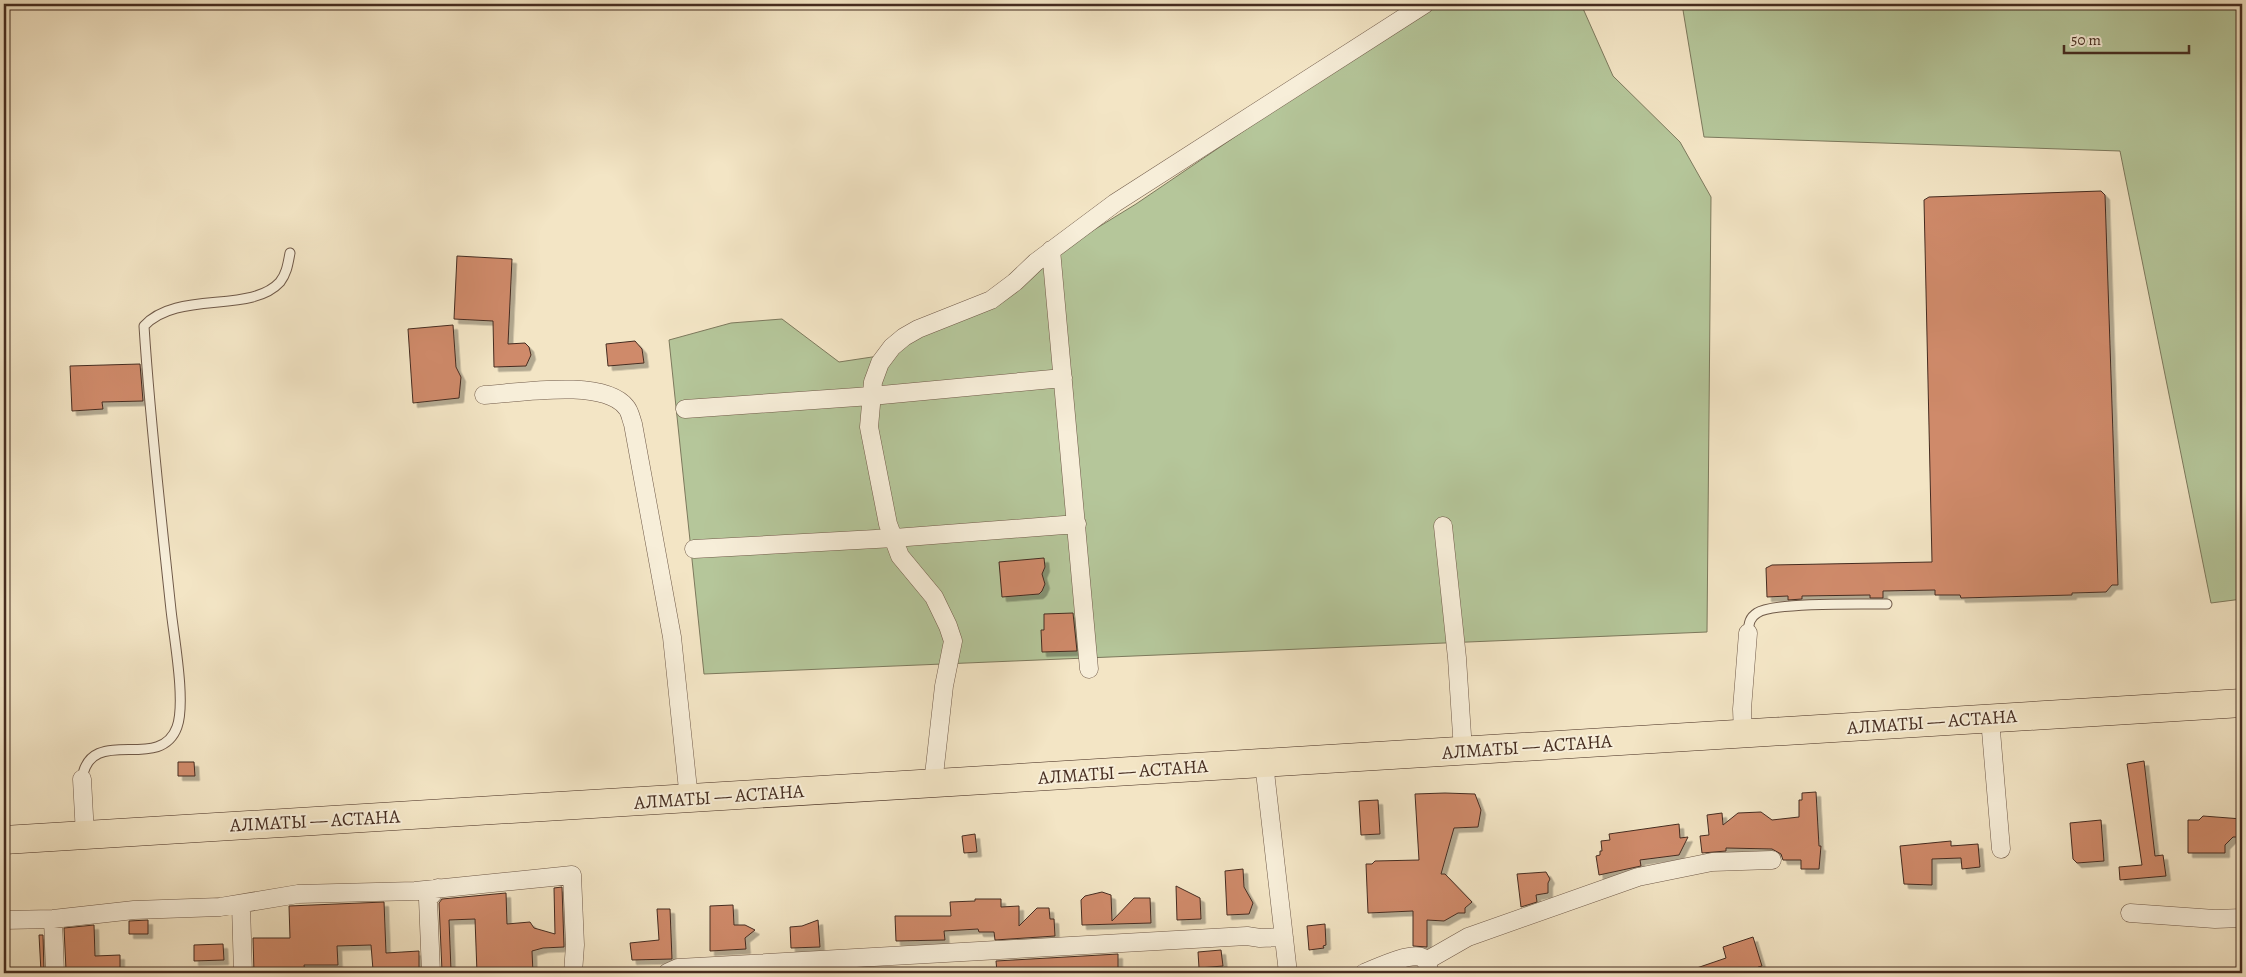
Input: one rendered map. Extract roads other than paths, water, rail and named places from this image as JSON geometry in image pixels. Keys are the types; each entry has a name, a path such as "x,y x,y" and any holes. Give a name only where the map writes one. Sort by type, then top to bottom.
{"highway":[{"name":"АЛМАТЫ — АСТАНА","path":"4,840 2242,703"}],"street":[{"path":"933,784 944,686 953,641 934,597 900,556 888,524 869,427 873,382 880,363 892,347 918,329 991,300 1051,250 1114,203 1424,4"},
{"path":"1051,250 1089,670"},
{"path":"685,409 871,396 1063,378"},
{"path":"484,395 575,390 598,391 617,399 627,407 633,424 672,637 689,799"},
{"path":"694,549 894,538 1077,524"},
{"path":"1443,526 1457,658 1463,751"},
{"path":"1743,734 1742,709 1748,633"},
{"path":"1990,719 2001,850"},
{"path":"1264,763 1288,973"},
{"path":"82,779 85,835"},
{"path":"1364,973 1409,957 1421,957 1428,967 1468,937 1638,877 1712,862 1772,860"},
{"path":"4,920 53,919 134,910 241,905 298,894 415,891 572,875 575,945 573,973"},
{"path":"431,973 428,905 431,894 438,888"},
{"path":"241,905 243,973"},
{"path":"2130,913 2215,919 2242,918"},
{"path":"53,919 55,973"},
{"path":"667,973 678,968 1247,936 1260,938 1284,937"}],"lane":[{"path":"82,779 84,765 91,756 102,752 159,747 168,740 177,727 179,713 176,661 150,410 144,326 152,317 177,307 247,297 269,290 280,282 286,273 290,253"},
{"path":"1748,633 1749,620 1757,612 1767,609 1818,604 1887,604"}]}
